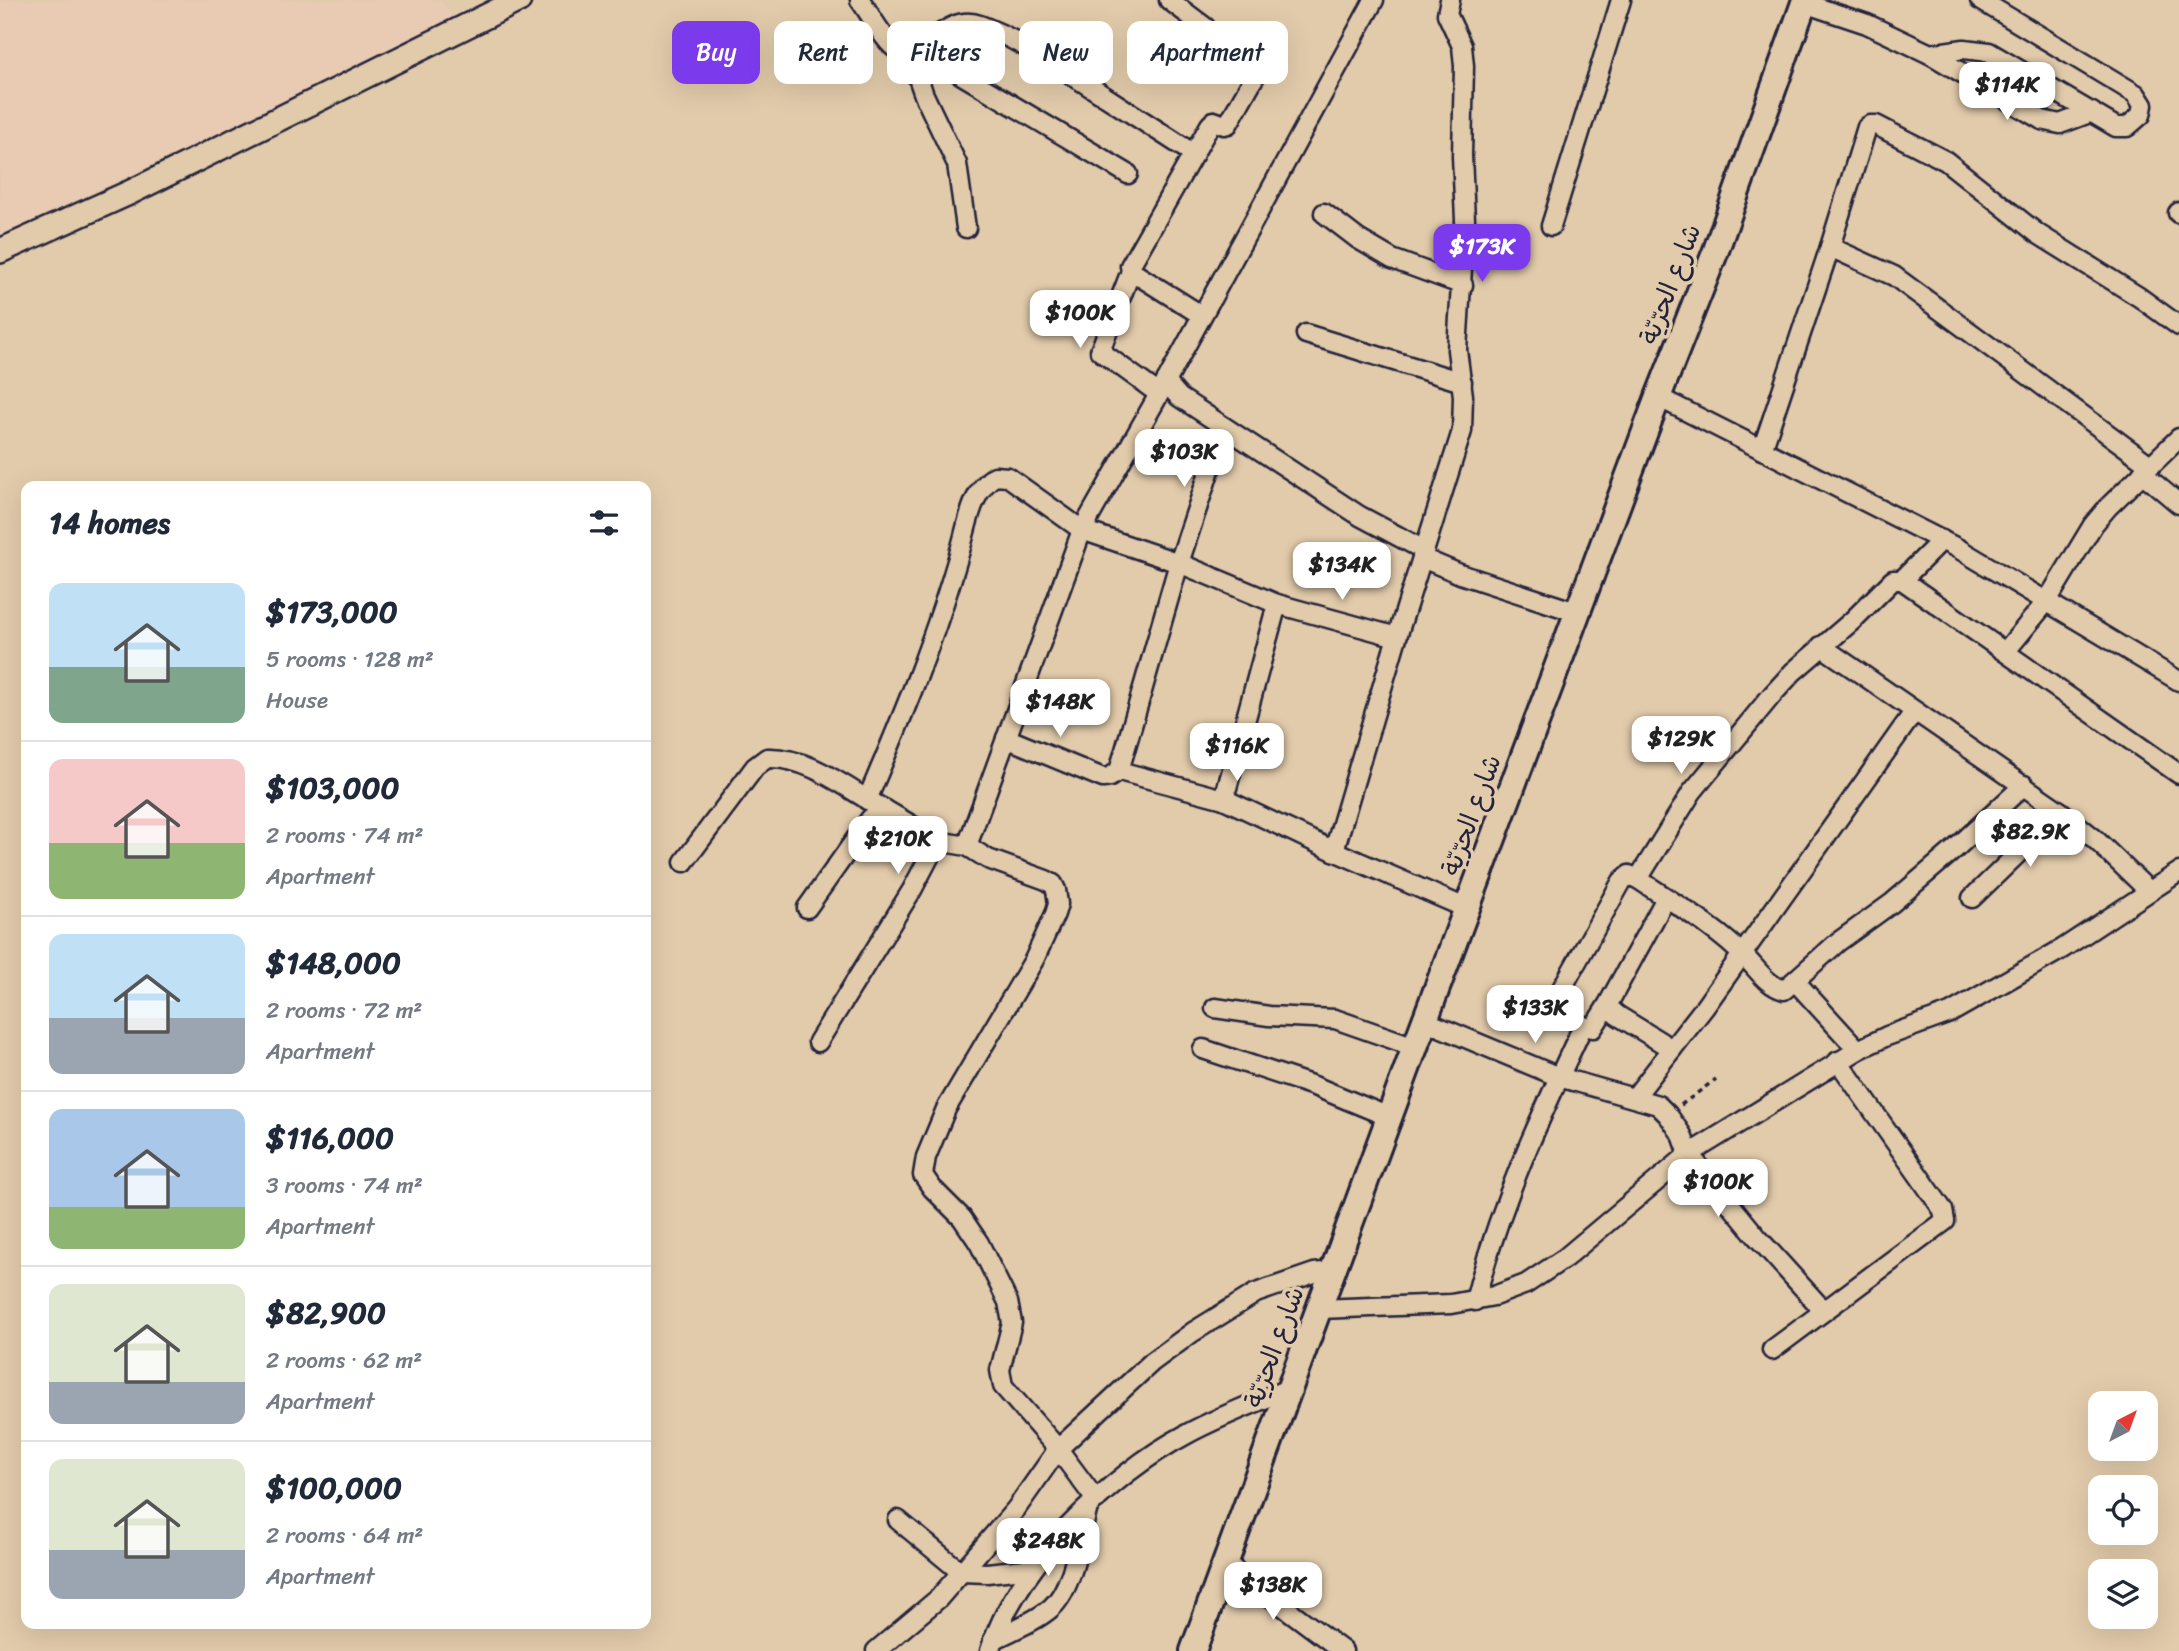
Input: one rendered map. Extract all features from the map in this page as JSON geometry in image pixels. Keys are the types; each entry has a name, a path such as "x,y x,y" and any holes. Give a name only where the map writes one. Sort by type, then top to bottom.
{"main road":[{"name":"شارع الحرّيّة","path":"1193,1651 1415,1047 1719,240 1805,1"}],"street":[{"path":"0,251 131,192 519,0"},
{"path":"860,0 887,38"},
{"path":"1169,0 1205,27 1213,39 1254,72 1255,76 1228,124 1212,122 1131,263 1131,271 1100,351 1179,397 1360,516 1423,554 1472,578 1579,613"},
{"path":"967,846 1082,530 1374,0"},
{"path":"1335,851 1397,637 1462,431 1464,407 1457,350 1465,220 1462,156 1464,66 1462,46 1447,14 1450,0"},
{"path":"1551,226 1621,0"},
{"path":"1930,54 1964,49 1989,52 2122,128 2136,121 2143,112 2143,105 2136,94 1980,0"},
{"path":"1805,1 1867,24 1930,54 2042,120 2060,124 2092,112"},
{"path":"1005,37 1033,51 1194,154"},
{"path":"922,84 924,96 957,164 966,228"},
{"path":"977,84 1128,174"},
{"path":"1762,450 1867,127 1873,125 1946,161 2038,234 2139,297 2179,326"},
{"path":"1324,213 1358,239 1392,259 1463,285"},
{"path":"1830,247 1894,275 2146,469 2179,504"},
{"path":"1131,271 1201,315"},
{"path":"1306,334 1462,382"},
{"path":"1658,397 1942,540 2179,681"},
{"path":"1006,738 1103,778 1119,771 1179,563 1224,427"},
{"path":"2005,652 2046,601 2093,525 2179,438"},
{"path":"867,800 928,648 952,580 973,505 980,489 995,476 1008,477 1082,530 1179,563 1277,604 1397,637"},
{"path":"1902,580 1942,540"},
{"path":"1638,879 1692,792 1772,695 1894,580 1902,580 2179,774"},
{"path":"1224,799 1277,604"},
{"path":"1821,646 2061,812 2095,839 2149,891"},
{"path":"1634,1098 1742,954 1914,712"},
{"path":"684,862 755,767 767,758 791,760 811,768 940,842 967,846 988,859 1046,880 1056,890 1058,904 1034,960 946,1109 926,1157 923,1175 962,1218 979,1243 1008,1302 1012,1323 1001,1365 1003,1386 1058,1449 1092,1504 1070,1574 1054,1606 992,1645"},
{"path":"1119,771 1224,799 1468,909"},
{"path":"1666,898 1593,1028 1583,1026 1560,1011 1556,1007 1556,999 1622,881 1629,875 1638,879 1666,898 1716,932 1777,988 1783,990 1838,942 1892,902 1955,849 2024,785"},
{"path":"807,908 870,819 884,810"},
{"path":"1972,898 2061,812"},
{"path":"818,1042 940,842"},
{"path":"1319,1309 1418,1307 1475,1301 1508,1292 1565,1258 1689,1154 1858,1050 1898,1031 1950,1013 2062,949 2179,872"},
{"path":"1795,981 1858,1050"},
{"path":"1607,1006 1672,1049"},
{"path":"1215,1008 1269,1016 1335,1019 1415,1047"},
{"path":"1425,1021 1559,1077 1658,1105 1682,1135 1689,1154 1757,1237 1824,1311"},
{"path":"1475,1301 1492,1237 1506,1199 1583,1026"},
{"path":"1203,1049 1314,1086 1389,1117"},
{"path":"1772,1350 1938,1227 1945,1217 1944,1210 1838,1061"},
{"path":"876,1651 939,1598 1016,1509 1058,1449 1152,1362 1219,1315 1256,1293 1314,1273 1333,1270"},
{"path":"992,1645 1005,1612 1033,1568 1092,1504 1185,1435 1290,1388"},
{"path":"898,1520 961,1572 987,1573 1033,1568"},
{"path":"1225,1563 1343,1651"}],"path":[{"path":"1668,1115 1716,1079"}],"shaded area":[{"path":"0,0 440,0 456,22 0,236"}]}
